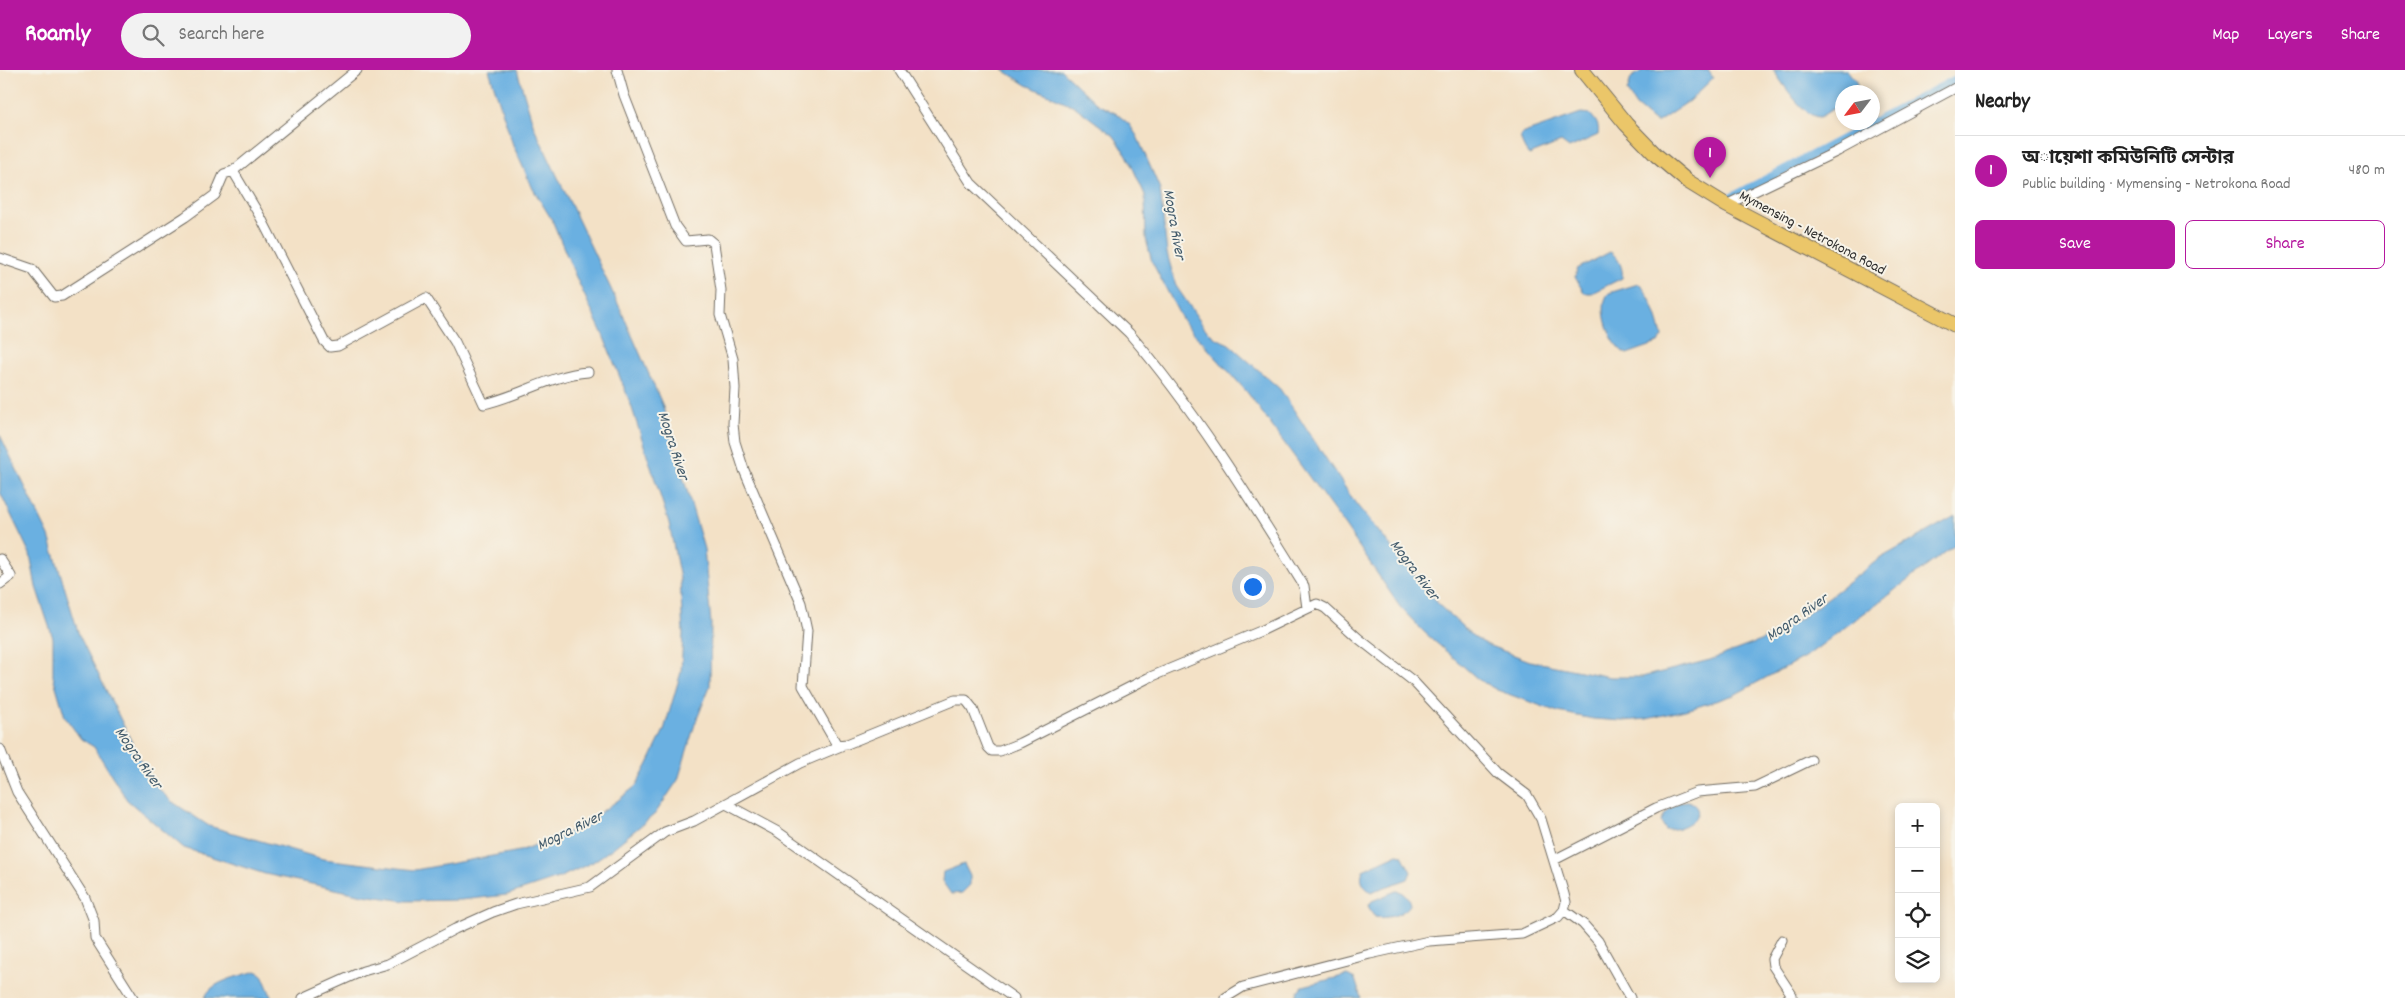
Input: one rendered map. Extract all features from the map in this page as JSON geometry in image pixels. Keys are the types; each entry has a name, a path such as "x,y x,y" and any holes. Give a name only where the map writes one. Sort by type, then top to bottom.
{"main road":[{"name":"Mymensing - Netrokona Road","path":"1582,70 1626,124 1656,155 1687,181 1726,205 1955,325"}],"street":[{"path":"0,258 32,269 54,297 62,296 185,218 215,195 224,174 233,170 357,70"},
{"path":"617,70 624,94 675,226 686,241 708,239 714,244 720,290 720,315 733,359 735,388 732,424 735,442 744,470 801,604 807,631 803,686 833,741 841,746"},
{"path":"899,70 970,183 1129,333 1147,354 1227,463 1304,586 1307,608"},
{"path":"1726,205 1838,151 1955,88"},
{"path":"233,170 261,218 324,341 330,347 338,346 426,298 455,342 484,404 500,401 554,378 588,372"},
{"path":"0,559 11,574 10,578 0,584"},
{"path":"303,998 356,974 388,964 455,929 493,912 516,904 590,887 665,832 694,821 800,763 955,700 966,700 973,709 988,747 992,751 1000,751 1020,743 1148,678 1263,630 1317,604 1325,608 1358,638 1413,681 1498,773 1527,795 1541,819 1566,902 1564,910 1558,917 1522,934 1430,941 1370,954 1243,987 1225,998"},
{"path":"0,749 18,792 85,898 94,921 96,938 133,998"},
{"path":"1554,860 1656,808 1696,792 1754,787 1810,760"},
{"path":"726,804 778,832 1014,998"},
{"path":"1564,910 1583,924 1598,941 1630,998"},
{"path":"1782,940 1772,959 1773,966 1792,995 1788,998"}],"water":[{"path":"489,70 517,70 534,127 620,308 662,404 704,549 711,623 710,686 695,724 678,780 655,814 593,862 561,877 507,895 461,900 406,901 363,895 265,874 184,848 127,800 94,747 81,739 65,717 53,676 53,638 36,587 30,554 0,492 0,435 49,536 79,635 142,763 155,785 171,801 209,826 323,859 415,870 520,851 578,828 636,786 664,730 681,672 683,634 680,579 669,523 631,405 603,335 552,220 533,189 513,145"},
{"path":"1003,70 1061,70 1097,104 1117,114 1129,124 1137,136 1160,189 1167,253 1176,286 1204,327 1214,337 1229,344 1280,389 1356,504 1441,607 1475,638 1490,646 1530,661 1610,677 1642,677 1710,660 1760,641 1800,619 1879,559 1955,516 1955,545 1808,655 1734,695 1693,708 1647,719 1623,721 1593,719 1558,712 1497,690 1479,680 1424,632 1400,607 1345,526 1247,392 1183,321 1152,262 1146,239 1145,195 1127,155 1114,136 1074,106 1027,85"},
{"path":"1643,70 1708,70 1713,78 1689,101 1658,122 1655,122 1636,106 1627,92 1631,78"},
{"path":"1773,70 1847,70 1857,85 1835,85 1835,107 1820,117 1807,112"},
{"path":"1581,113 1590,114 1594,119 1598,126 1598,135 1569,148 1561,142 1529,155 1527,153 1521,134"},
{"path":"1610,252 1616,256 1620,263 1622,278 1592,293 1584,293 1575,277 1577,269"},
{"path":"1638,284 1650,300 1662,337 1658,343 1627,354 1616,344 1607,326 1604,307 1605,299 1609,293"},
{"path":"1688,801 1698,811 1696,816 1686,825 1666,830 1661,822 1665,814 1675,805"},
{"path":"1398,854 1402,855 1411,872 1408,879 1371,892 1368,890 1362,880 1363,870"},
{"path":"964,864 970,876 970,885 962,893 951,894 942,881 943,872"},
{"path":"1396,891 1406,895 1410,905 1394,916 1375,917 1368,906 1372,901"},
{"path":"256,971 262,974 272,998 205,998 208,992 219,983"},
{"path":"1347,975 1355,979 1361,998 1296,998 1298,990 1303,986"}],"waterway":[{"path":"1731,198 1955,80"}],"place":[{"name":"অায়েশা কমিউনিটি সেন্টার","path":"1710,178"}],"water label":[{"name":"Mogra River","path":"1176,224"},
{"name":"Mogra River","path":"675,445"},
{"name":"Mogra River","path":"1416,569"},
{"name":"Mogra River","path":"1796,616"},
{"name":"Mogra River","path":"140,757"},
{"name":"Mogra River","path":"569,829"}]}
